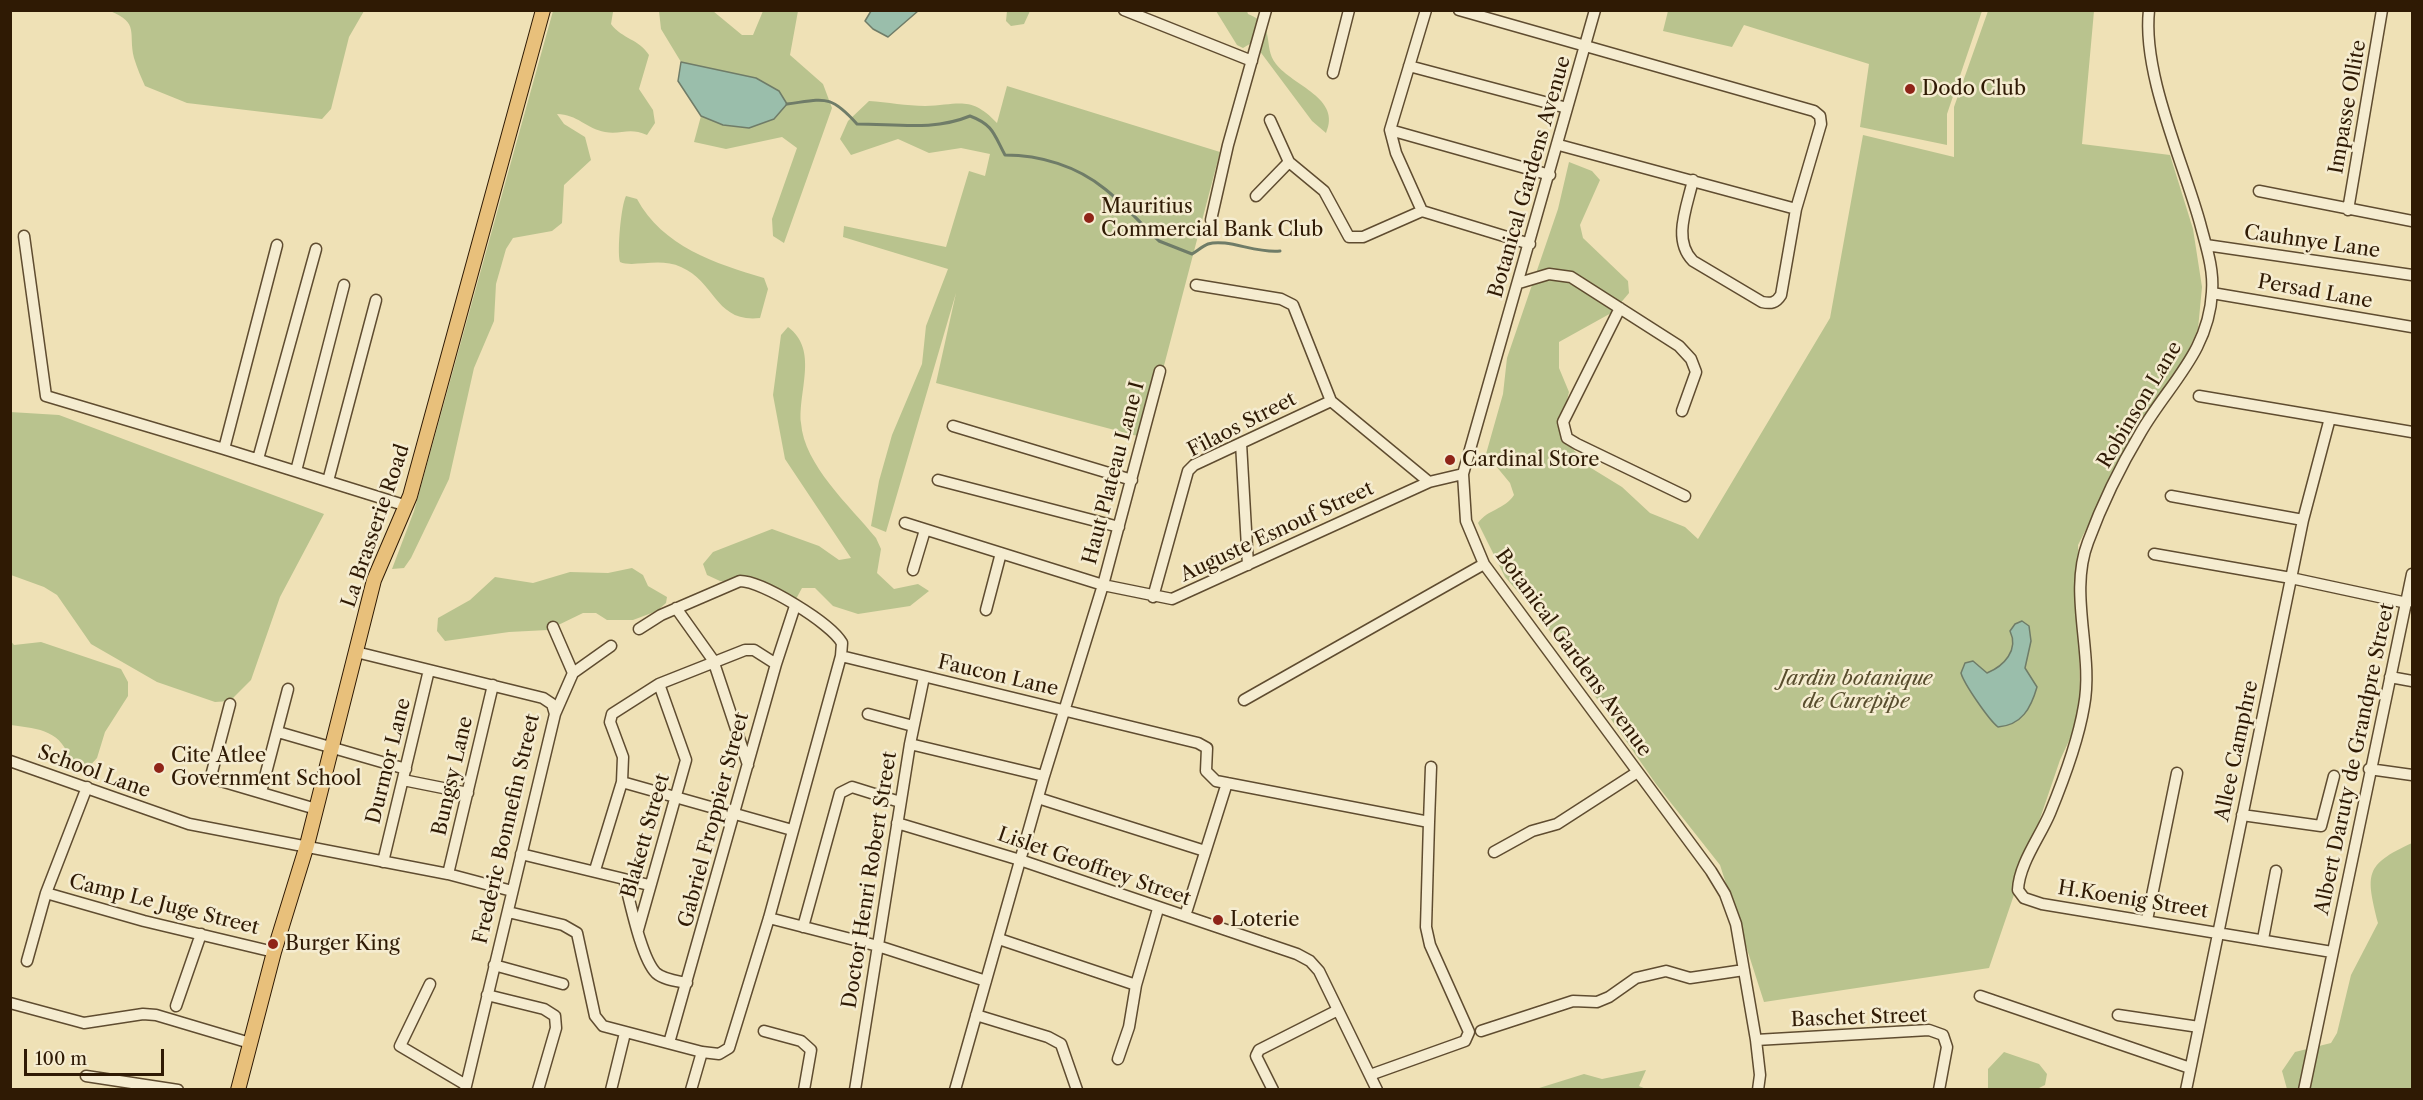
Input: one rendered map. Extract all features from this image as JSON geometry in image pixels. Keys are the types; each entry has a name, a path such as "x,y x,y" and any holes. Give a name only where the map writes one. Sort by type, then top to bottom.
{"main road":[{"name":"La Brasserie Road","path":"238,1089 274,952 307,845 374,580 407,506 543,10"}],"street":[{"path":"1124,10 1252,61"},
{"path":"1211,220 1228,145 1266,10"},
{"path":"1333,73 1349,10"},
{"path":"1422,211 1396,153 1390,130 1426,10"},
{"path":"1459,10 1501,16 1586,46 1814,111 1820,116 1821,124 1796,209 1781,296 1769,304 1762,302 1692,261 1683,251 1681,237 1693,180"},
{"name":"Botanical Gardens Avenue","path":"1595,10 1559,145 1463,474 1466,521 1484,564 1636,773 1711,871 1725,894 1736,924 1756,1040 1760,1075 1758,1089"},
{"name":"Robinson Lane","path":"2042,904 2024,898 2018,890 2018,884 2050,812 2076,739 2085,703 2086,674 2081,589 2086,545 2106,498 2141,431 2187,369 2196,351 2212,293 2206,244 2156,82 2149,52 2149,10"},
{"name":"Impasse Ollite","path":"2348,210 2382,10"},
{"path":"1409,66 1568,108"},
{"path":"1270,120 1289,162 1324,191 1349,237 1363,237 1422,211 1530,244"},
{"path":"1390,130 1550,175"},
{"path":"1559,145 1796,209"},
{"path":"1256,196 1289,162"},
{"path":"2259,191 2412,221"},
{"path":"24,236 46,396 407,506"},
{"name":"Cauhnye Lane","path":"2206,244 2412,275"},
{"path":"224,449 277,245"},
{"path":"258,459 316,249"},
{"path":"1519,283 1549,274 1571,277 1679,346 1691,359 1696,372 1682,411"},
{"path":"296,471 344,285"},
{"path":"1196,285 1281,299 1293,305 1331,401 1429,482"},
{"name":"Persad Lane","path":"2212,293 2412,327"},
{"path":"328,481 376,300"},
{"path":"1620,308 1563,422 1563,430 1577,444 1685,496"},
{"name":"Haut Plateau Lane I","path":"955,1089 1044,776 1103,585 1160,371"},
{"path":"2199,396 2412,432"},
{"name":"Filaos Street","path":"1153,597 1188,471 1202,460 1331,401"},
{"name":"Allee Camphre","path":"2186,1089 2303,520 2330,418"},
{"path":"953,426 1132,480"},
{"path":"1241,443 1248,565"},
{"name":"Auguste Esnouf Street","path":"904,523 1103,585 1153,597 1172,599 1429,482 1463,474"},
{"path":"938,480 1119,527"},
{"path":"2171,495 2303,520"},
{"path":"913,570 925,530"},
{"path":"986,610 1001,554"},
{"path":"2154,554 2291,578 2407,603"},
{"path":"1244,700 1484,564"},
{"name":"Albert Daruty de Grandpre Street","path":"2304,1089 2369,769 2412,574"},
{"path":"508,912 563,925 577,933 598,1022 625,1033 702,1052 719,1054 729,1048 769,918 843,648 839,637 795,606 756,583 740,580 676,608 639,629"},
{"name":"Gabriel Froppier Street","path":"669,1043 776,663 795,606"},
{"path":"676,608 713,660 748,765"},
{"path":"553,627 573,673"},
{"path":"555,714 573,673 611,646"},
{"path":"595,870 622,782 623,757 610,722 612,714 659,684 713,660 745,650 754,650 776,663"},
{"name":"Frederic Bonnefin Street","path":"356,652 543,698 552,704 555,714 466,1087"},
{"name":"Faucon Lane","path":"842,656 1198,743 1207,748 1206,771 1216,781 1227,783"},
{"name":"Durmor Lane","path":"383,862 429,670"},
{"name":"Doctor Henri Robert Street","path":"855,1089 900,802 924,677"},
{"path":"2390,677 2412,681"},
{"name":"Blakett Street","path":"638,930 686,760 659,684"},
{"name":"Bungsy Lane","path":"448,874 493,686"},
{"path":"261,792 288,689"},
{"path":"230,705 211,776 316,809"},
{"path":"868,714 913,726"},
{"path":"278,732 468,793"},
{"path":"910,744 1044,776"},
{"name":"School Lane","path":"10,761 189,824 448,874 512,891"},
{"path":"1370,1075 1465,1041 1468,1036 1467,1026 1430,945 1426,927 1431,767"},
{"path":"2369,769 2412,775"},
{"path":"1494,852 1532,831 1557,824 1636,773"},
{"path":"2147,920 2177,773"},
{"path":"2242,816 2321,826 2334,776"},
{"path":"622,782 734,816 792,830"},
{"path":"1185,916 1227,783 1429,822"},
{"path":"27,961 46,893 87,787"},
{"path":"803,927 840,793 852,787 900,802"},
{"path":"1038,798 1205,852"},
{"name":"Lislet Geoffrey Street","path":"897,823 1020,860 1158,909 1297,954 1310,961 1319,971 1377,1089"},
{"path":"521,854 595,870 649,885"},
{"path":"2263,939 2276,871"},
{"path":"624,879 647,959 656,973 665,978 687,983"},
{"name":"Camp Le Juge Street","path":"46,893 144,921 274,952"},
{"name":"H.Koenig Street","path":"2042,904 2218,931 2332,952"},
{"path":"1118,1059 1129,1027 1136,986 1158,909"},
{"path":"769,918 878,946 986,981"},
{"path":"176,1006 201,934"},
{"path":"999,939 1136,986"},
{"path":"494,965 563,984"},
{"path":"1481,1031 1573,1001 1597,1002 1609,997 1636,978 1666,971 1690,978 1744,970"},
{"path":"430,984 400,1046 466,1087"},
{"path":"487,995 544,1010 555,1016 556,1028 538,1089"},
{"path":"1980,996 2190,1068"},
{"path":"10,1004 84,1023 143,1014 156,1015 250,1043"},
{"path":"1273,1089 1256,1056 1259,1050 1338,1010"},
{"path":"976,1015 1048,1037 1061,1044 1077,1089"},
{"path":"2118,1015 2199,1027"},
{"name":"Baschet Street","path":"1756,1040 1929,1030 1943,1035 1947,1047 1939,1089"},
{"path":"764,1031 801,1041 811,1050 804,1089"},
{"path":"612,1089 625,1033"},
{"path":"691,1089 702,1052"},
{"path":"86,1076 178,1089"}],"green space":[{"path":"1007,10 1030,11 1024,24 1011,26 1006,21"},
{"name":"Dodo Club","path":"1668,10 1982,11 1947,114 1947,145 1860,127 1869,64 1744,25 1732,47 1663,31"},
{"path":"110,11 364,11 349,37 331,109 322,119 187,103 145,86 134,58 129,25 126,20"},
{"path":"553,11 616,11 613,12 611,24 649,55 639,89 653,110 655,123 647,135 630,131 611,133 599,130 570,116 557,114 564,124 585,137 591,160 564,185 562,223 552,231 513,238 506,249 496,284 494,321 474,368 449,479 411,558 404,568 392,569 414,511"},
{"path":"659,11 713,11 742,35 753,35 763,11 798,11 790,55 823,84 832,108 784,243 773,236 772,219 797,148 782,137 726,149 694,142 701,116 723,125 774,119 786,104 779,91 681,62 661,29"},
{"path":"1216,11 1247,11 1263,24 1276,64 1322,102 1329,121 1326,133 1312,121 1253,42 1243,48 1237,45"},
{"name":"Jardin botanique de Curepipe","path":"1988,11 2094,11 2082,144 2170,155 2193,229 2202,287 2198,329 2180,369 2134,436 2078,545 2080,700 2074,730 2060,760 1989,968 1764,1002 1720,865 1656,784 1540,617 1505,577 1478,523 1486,515 1506,504 1514,495 1510,483 1486,454 1503,394 1507,358 1558,209 1569,162 1592,171 1600,180 1580,225 1583,238 1628,281 1629,293 1613,312 1559,342 1559,368 1569,392 1560,428 1564,440 1591,468 1622,487 1650,513 1685,527 1698,539 1830,318 1863,135 1954,157 1954,107"},
{"name":"Mauritius Commercial Bank Club","path":"1007,86 1220,152 1145,438 936,383 956,293 886,532 871,526 879,481 892,435 922,364 926,326 948,269 843,237 844,226 946,247 969,171 985,176 990,154 961,148 929,153 898,139 851,155 840,139 848,121 869,101 918,106 972,105 980,108 997,123"},
{"path":"626,196 637,199 661,229 692,251 764,278 768,289 760,318 745,318 724,308 702,282 681,267 664,263 625,264 620,262 620,229"},
{"path":"788,327 803,347 805,372 801,423 810,454 830,484 876,538 881,549 877,573 894,589 918,584 929,591 910,606 858,614 833,606 815,588 802,588 796,599 747,583 720,581 707,575 703,564 713,552 772,529 819,546 839,560 851,558 785,459 773,395 781,335"},
{"path":"10,412 59,415 324,514 280,597 251,680 230,701 215,702 157,682 91,644 57,595 44,587 11,575"},
{"path":"632,568 643,575 648,586 667,597 666,603 657,611 633,620 607,620 596,613 583,613 548,630 509,632 445,641 437,631 438,618 470,600 495,577 533,583 570,572 608,573"},
{"path":"10,640 14,645 41,642 121,669 128,682 128,696 105,732 97,758 86,770 71,763 62,744 48,733 11,725"},
{"path":"2412,843 2412,1089 2287,1089 2282,1071 2295,1052 2331,1043 2337,1033 2351,975 2378,923 2372,893 2372,873 2385,858"},
{"path":"2004,1052 2039,1064 2047,1074 2045,1085 2037,1089 1988,1089 1988,1069"},
{"path":"1646,1070 1639,1086 1646,1089 1536,1089 1584,1074 1602,1079"}],"shaded area":[{"path":"871,11 918,11 888,37 873,29 865,21"},
{"path":"681,62 756,78 779,91 787,104 774,119 749,128 723,125 701,116 678,81"},
{"path":"2022,621 2029,626 2031,641 2025,668 2037,687 2032,702 2024,714 2013,723 1998,727 1977,702 1961,673 1965,663 1973,661 1987,673 2004,662 2013,645 2010,631 2015,624"}],"waterway":[{"path":"787,104 826,101 840,108 857,124 929,125 943,124 970,116 989,127 1005,155 1031,157 1058,163 1094,181 1119,201 1159,241 1192,254 1206,245 1216,243 1280,251"}],"place":[{"name":"Dodo Club","path":"1910,89"},
{"name":"Mauritius Commercial Bank Club","path":"1089,218"},
{"name":"Cardinal Store","path":"1450,460"},
{"name":"Cite Atlee Government School","path":"159,768"},
{"name":"Loterie","path":"1218,920"},
{"name":"Burger King","path":"273,944"}]}
